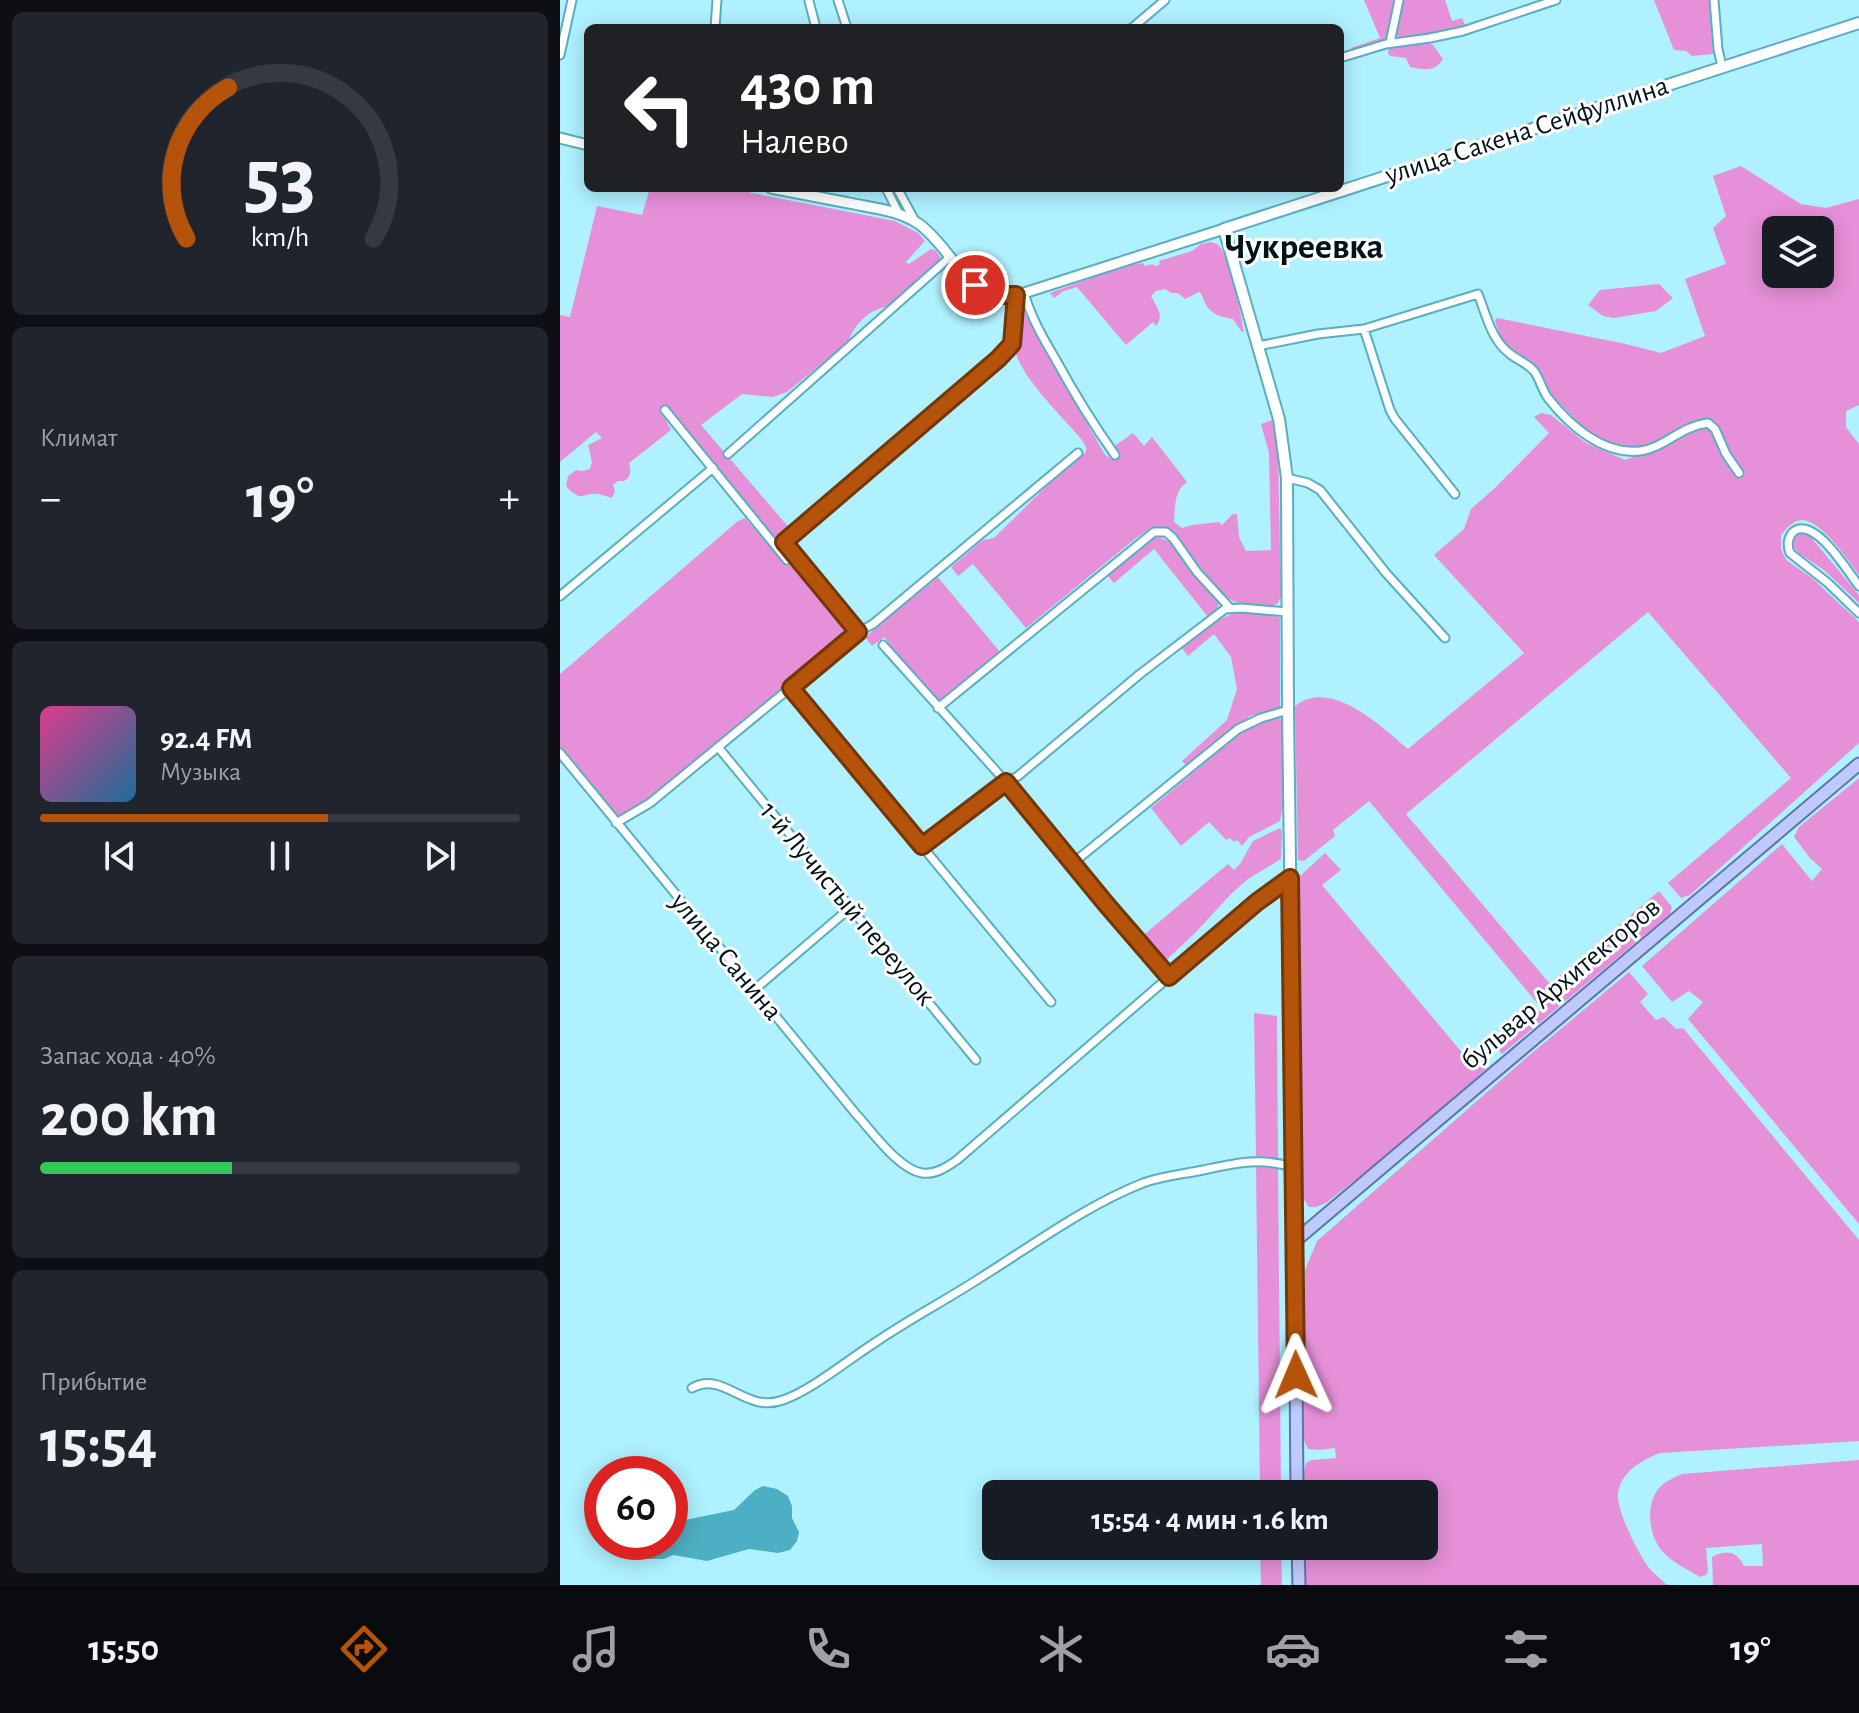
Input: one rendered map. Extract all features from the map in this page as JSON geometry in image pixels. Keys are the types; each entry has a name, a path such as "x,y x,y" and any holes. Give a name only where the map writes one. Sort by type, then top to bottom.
{"main road":[{"name":"улица Сакена Сейфуллина","path":"1344,190 1859,23"},
{"name":"улица Сакена Сейфуллина","path":"1224,229 1338,192"},
{"path":"1224,229 1279,419 1287,478 1297,1480"},
{"name":"бульвар Архитекторов","path":"1295,1241 1859,764"},
{"path":"1298,1560 1299,1585"}],"street":[{"path":"560,55 572,0"},
{"path":"715,24 717,0"},
{"path":"838,0 846,24"},
{"path":"1390,43 1399,0"},
{"path":"1344,57 1390,43 1463,31 1556,0"},
{"path":"1714,0 1722,67"},
{"path":"809,1 815,24"},
{"path":"1136,24 1162,1"},
{"path":"560,138 584,144"},
{"name":"улица Сакена Сейфуллина","path":"791,192 899,214 915,222 975,285 995,295 1020,294 1224,229"},
{"path":"888,192 899,214"},
{"path":"899,192 915,222"},
{"path":"728,454 950,257"},
{"path":"1020,294 1074,393 1115,455"},
{"path":"858,632 784,542 998,359 1012,344 1020,294"},
{"path":"1258,346 1364,329 1478,294 1501,345 1530,367 1547,397 1587,436 1609,447 1640,451 1655,447 1695,424 1708,423 1715,429 1739,473"},
{"path":"1364,329 1390,410 1455,494"},
{"path":"665,410 787,560"},
{"path":"616,823 650,803 858,632 885,615 1078,453"},
{"path":"560,596 713,468"},
{"path":"1287,478 1308,483 1320,490 1386,573 1445,638"},
{"path":"1859,586 1816,534 1799,528 1788,538 1790,553 1859,613"},
{"path":"938,708 1154,532 1166,532 1173,538 1197,572 1230,608"},
{"path":"922,846 1018,776 1225,609 1288,612"},
{"path":"883,645 1006,782 1169,977 1290,878"},
{"path":"791,688 1051,1002"},
{"path":"1073,863 1238,729 1288,710"},
{"name":"1-й Лучистый переулок","path":"718,747 976,1060"},
{"name":"улица Санина","path":"560,753 856,1114 910,1169 923,1173 945,1168 957,1160 1169,977"},
{"path":"754,990 850,908"},
{"path":"692,1388 710,1382 752,1401 782,1401 1066,1224 1132,1188 1147,1182 1243,1162 1265,1161 1293,1167"}],"shaded area":[{"path":"1364,0 1397,0 1392,29 1385,41 1353,52 1351,48 1380,38"},
{"path":"1402,0 1445,0 1452,21 1462,18 1466,27 1401,39 1396,34"},
{"path":"1654,0 1709,0 1713,54 1692,56 1686,51 1674,50"},
{"path":"1423,41 1433,45 1443,59 1433,68 1410,67 1406,58 1388,53 1389,47"},
{"path":"1741,166 1801,204 1826,208 1859,199 1859,405 1846,411 1846,427 1859,444 1859,575 1834,542 1810,522 1799,520 1787,528 1781,535 1781,549 1786,560 1812,578 1859,622 1859,743 1690,895 1681,898 1668,883 1791,778 1648,612 1406,814 1550,984 1659,891 1672,907 1670,914 1502,1054 1497,1048 1542,1009 1369,801 1333,830 1335,836 1304,861 1298,860 1295,706 1309,699 1324,697 1340,701 1370,718 1408,749 1524,653 1434,555 1464,529 1471,509 1549,433 1534,417 1541,413 1551,415 1586,443 1625,460 1633,457 1632,447 1601,440 1585,429 1553,397 1539,371 1501,338 1495,321 1497,318 1661,353 1705,336 1685,279 1726,264 1713,228 1726,216 1713,176"},
{"path":"649,192 747,192 895,221 918,233 925,241 906,262 909,264 931,249 940,256 940,261 886,307 862,319 848,342 787,392 773,397 742,394 701,425 792,531 778,541 662,406 671,430 629,463 629,476 613,485 615,491 612,498 598,494 579,496 566,486 568,476 576,470 590,469 592,462 588,445 602,438 596,432 560,462 560,315 570,317 597,206 642,215"},
{"path":"1211,242 1217,244 1226,259 1244,332 1233,319 1210,310 1199,292 1185,299 1165,289 1151,296 1160,314 1159,322 1156,326 1153,322 1126,345 1077,287 1054,298 1050,293 1125,266 1143,263 1145,266 1160,265 1159,261"},
{"path":"1659,284 1673,298 1656,311 1614,318 1603,316 1588,305 1600,290"},
{"path":"1019,311 1025,314 1105,455 1111,458 1116,445 1133,433 1144,446 1152,437 1187,482 1177,495 1175,505 1174,522 1182,528 1219,522 1222,525 1237,514 1239,537 1246,551 1271,550 1269,453 1261,424 1272,420 1278,450 1281,596 1278,603 1272,606 1247,604 1226,597 1176,536 1166,529 1152,527 1026,628 973,564 958,576 951,567 983,540 994,538 1061,472 1086,452 1082,440 1033,384 1018,360 1014,340"},
{"path":"745,518 786,565 795,566 851,631 644,802 620,817 613,815 560,750 560,674"},
{"path":"1798,533 1809,535 1859,595 1859,603 1824,570 1792,546 1793,537"},
{"path":"1154,538 1168,541 1219,601 1217,611 1208,617 1154,549 1114,583 1106,574"},
{"path":"938,577 1000,652 941,701 932,696 884,637 872,646 865,637"},
{"path":"1242,612 1269,613 1280,618 1280,709 1250,716 1187,766 1182,761 1227,720 1237,689 1231,657 1214,634 1188,656 1182,648 1217,621"},
{"path":"1276,717 1282,720 1283,806 1280,821 1249,837 1242,846 1237,840 1226,840 1209,822 1181,846 1151,808 1243,731"},
{"path":"1859,778 1859,1224 1688,1019 1703,1002 1689,991 1672,1002 1642,966 1782,844 1812,881 1822,869 1794,837 1799,827"},
{"path":"1280,828 1281,859 1248,879 1231,894 1161,965 1140,938 1228,864 1234,870 1253,841"},
{"path":"1325,853 1341,870 1322,885 1474,1067 1487,1056 1489,1063 1484,1071 1376,1164 1326,1203 1309,1207 1300,1194 1297,885 1300,876"},
{"path":"1629,972 1648,994 1640,1002 1656,1020 1664,1017 1676,1029 1683,1028 1859,1240 1859,1441 1660,1453 1633,1468 1623,1479 1618,1501 1629,1532 1645,1562 1667,1585 1306,1585 1305,1560 1438,1560 1438,1480 1304,1480 1306,1463 1336,1458 1335,1448 1308,1449 1303,1438 1305,1270 1317,1241"},
{"path":"1254,1013 1277,1016 1278,1159 1256,1156"},
{"path":"1256,1166 1278,1169 1281,1480 1260,1480"},
{"path":"1859,1460 1859,1585 1713,1585 1712,1557 1731,1553 1744,1566 1763,1566 1762,1544 1706,1548 1708,1571 1700,1577 1667,1556 1654,1537 1650,1510 1655,1494 1665,1483 1682,1474"},
{"path":"1260,1560 1281,1560 1282,1585 1261,1585"}],"water":[{"path":"763,1486 777,1489 788,1496 792,1518 799,1532 790,1550 778,1553 749,1549 707,1561 688,1558 688,1519 734,1510"}],"district":[{"name":"Чукреевка","path":"1304,247"}],"route":[{"path":"975,285 995,295 1016,295 1012,344 784,542 858,632 791,688 922,846 1006,782 1169,977 1290,878 1296,1375"}]}
